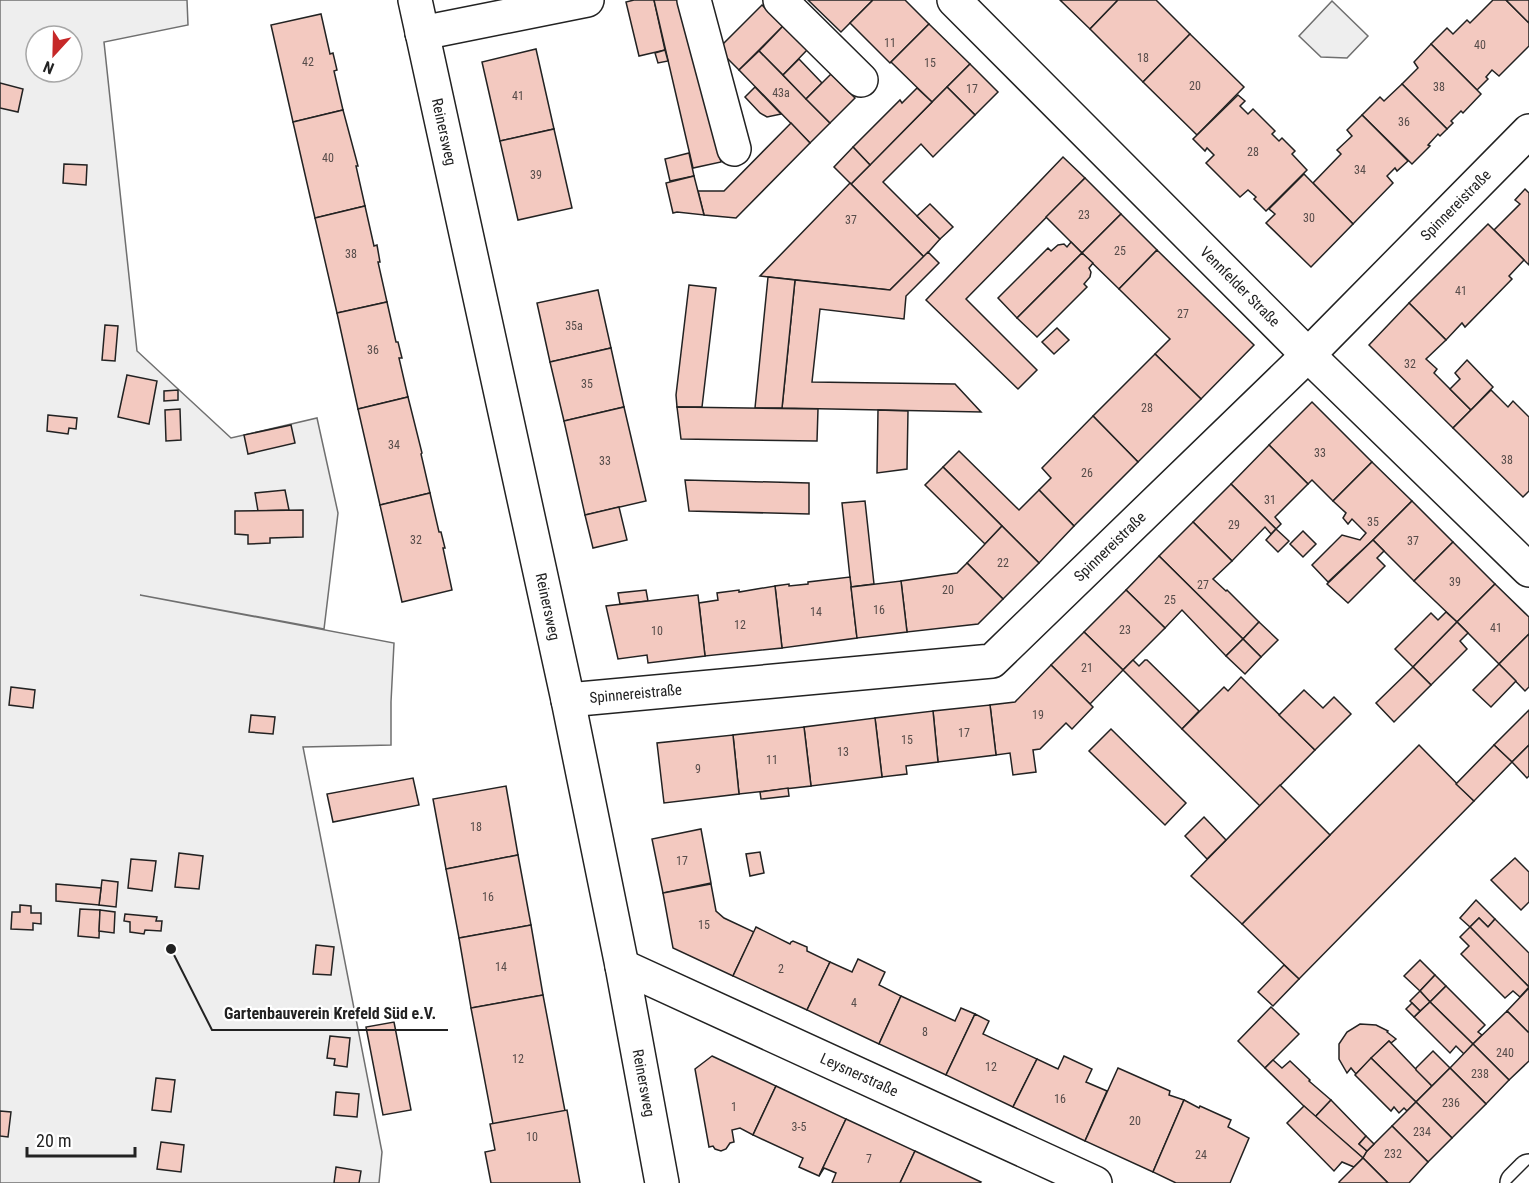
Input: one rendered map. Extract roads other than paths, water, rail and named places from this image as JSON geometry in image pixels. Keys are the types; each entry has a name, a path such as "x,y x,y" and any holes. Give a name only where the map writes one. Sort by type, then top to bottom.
{"street":[{"name":"Reinersweg","path":"415,0 568,700 622,966 662,1183"},
{"path":"422,33 587,0"},
{"path":"694,0 734,149"},
{"path":"780,0 861,80"},
{"name":"Vennfelder Straße","path":"954,0 1308,355 1529,570"},
{"name":"Spinnereistraße","path":"568,700 992,661 1308,355 1529,131"},
{"name":"Leysnerstraße","path":"622,966 1095,1183"},
{"path":"1517,1183 1529,1171"}],"tram line":[{"path":"1511,1183 1529,1165"}],"place":[{"name":"Gartenbauverein Krefeld Süd e.V.","path":"171,949"}]}
